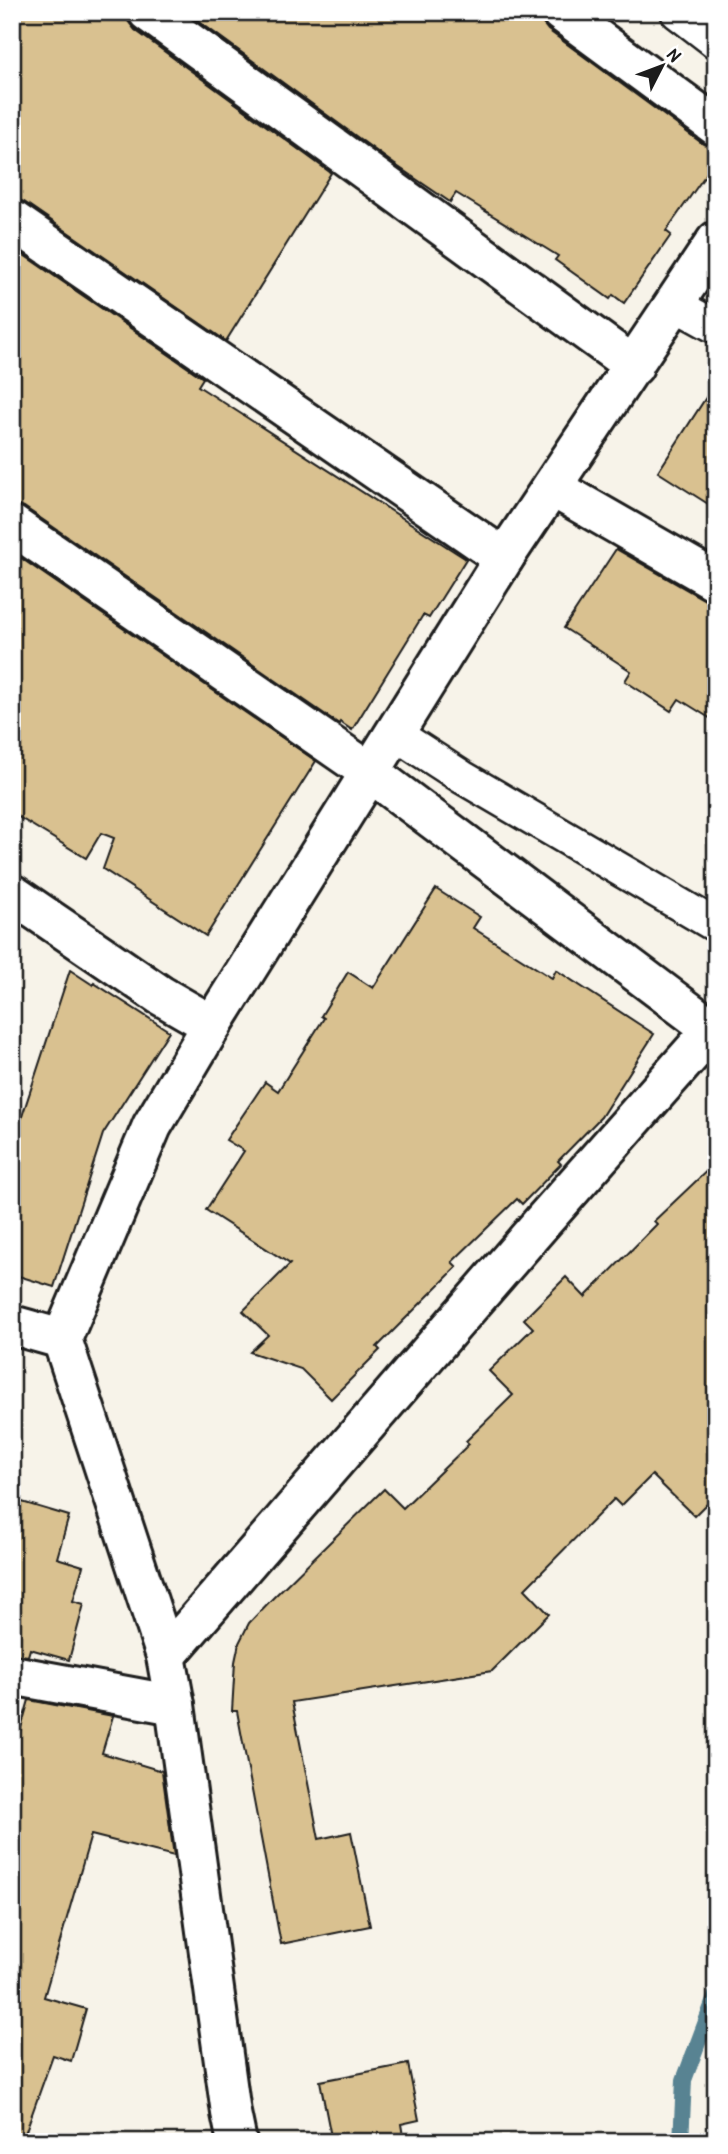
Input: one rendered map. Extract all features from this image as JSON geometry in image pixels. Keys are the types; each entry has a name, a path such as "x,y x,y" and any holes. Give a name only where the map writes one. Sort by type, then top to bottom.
{"street":[{"path":"148,12 634,366"},
{"path":"561,12 716,125"},
{"path":"12,220 504,558"},
{"path":"229,2132 175,1705 166,1656 62,1339 152,1126 212,1025 504,558 716,241"},
{"path":"552,487 716,581"},
{"path":"12,525 371,773 714,1031 544,1220 166,1656"},
{"path":"12,894 160,995 212,1025"},
{"path":"12,1325 62,1339"},
{"path":"12,1675 175,1705"}],"lane":[{"path":"677,12 716,42"},
{"path":"674,304 716,327"},
{"path":"394,733 462,777 713,924"}],"building":[{"path":"12,12 127,12 128,21 135,30 331,173 226,341 24,202 12,198"},
{"path":"186,12 540,12 541,21 548,30 703,144 716,150 716,160 666,231 671,235 624,303 613,295 610,299 555,260 558,256 456,193 450,202"},
{"path":"12,247 203,378 198,386 466,559 429,618 423,615 352,730 340,722 339,724 24,507 12,503"},
{"path":"716,382 716,509 658,472"},
{"path":"616,549 705,600 716,603 716,722 679,699 671,711 625,681 631,671 564,628"},
{"path":"12,552 316,761 206,936 103,869 114,838 101,833 86,858 12,813"},
{"path":"436,889 480,917 473,928 552,978 556,970 654,1034 601,1117 558,1161 561,1164 522,1204 517,1199 452,1262 457,1267 377,1347 380,1350 331,1399 301,1369 250,1352 268,1335 243,1311 290,1264 206,1210 244,1151 226,1140 265,1082 278,1091 324,1018 321,1016 348,972 373,988"},
{"path":"70,970 169,1031 103,1134 54,1287 12,1274 12,1147"},
{"path":"716,1162 716,1494 694,1516 652,1475 621,1506 614,1499 525,1589 549,1614 492,1671 292,1702 319,1839 351,1832 370,1926 281,1944 237,1711 232,1711 235,1662 239,1643 249,1623 384,1489 403,1508 469,1444 466,1441 513,1395 489,1371 533,1328 524,1319 566,1277 585,1297 657,1224 654,1221"},
{"path":"12,1499 69,1516 57,1558 83,1566 73,1601 84,1604 69,1660 30,1649 28,1656 12,1654"},
{"path":"29,1700 113,1716 102,1753 162,1771 174,1856 91,1835 44,1997 86,2009 71,2061 53,2055 22,2142 12,2142 12,1759"},
{"path":"408,2064 419,2120 401,2124 404,2142 332,2142 320,2081"}],"waterway":[{"path":"681,2142 684,2080 716,1995"}]}
